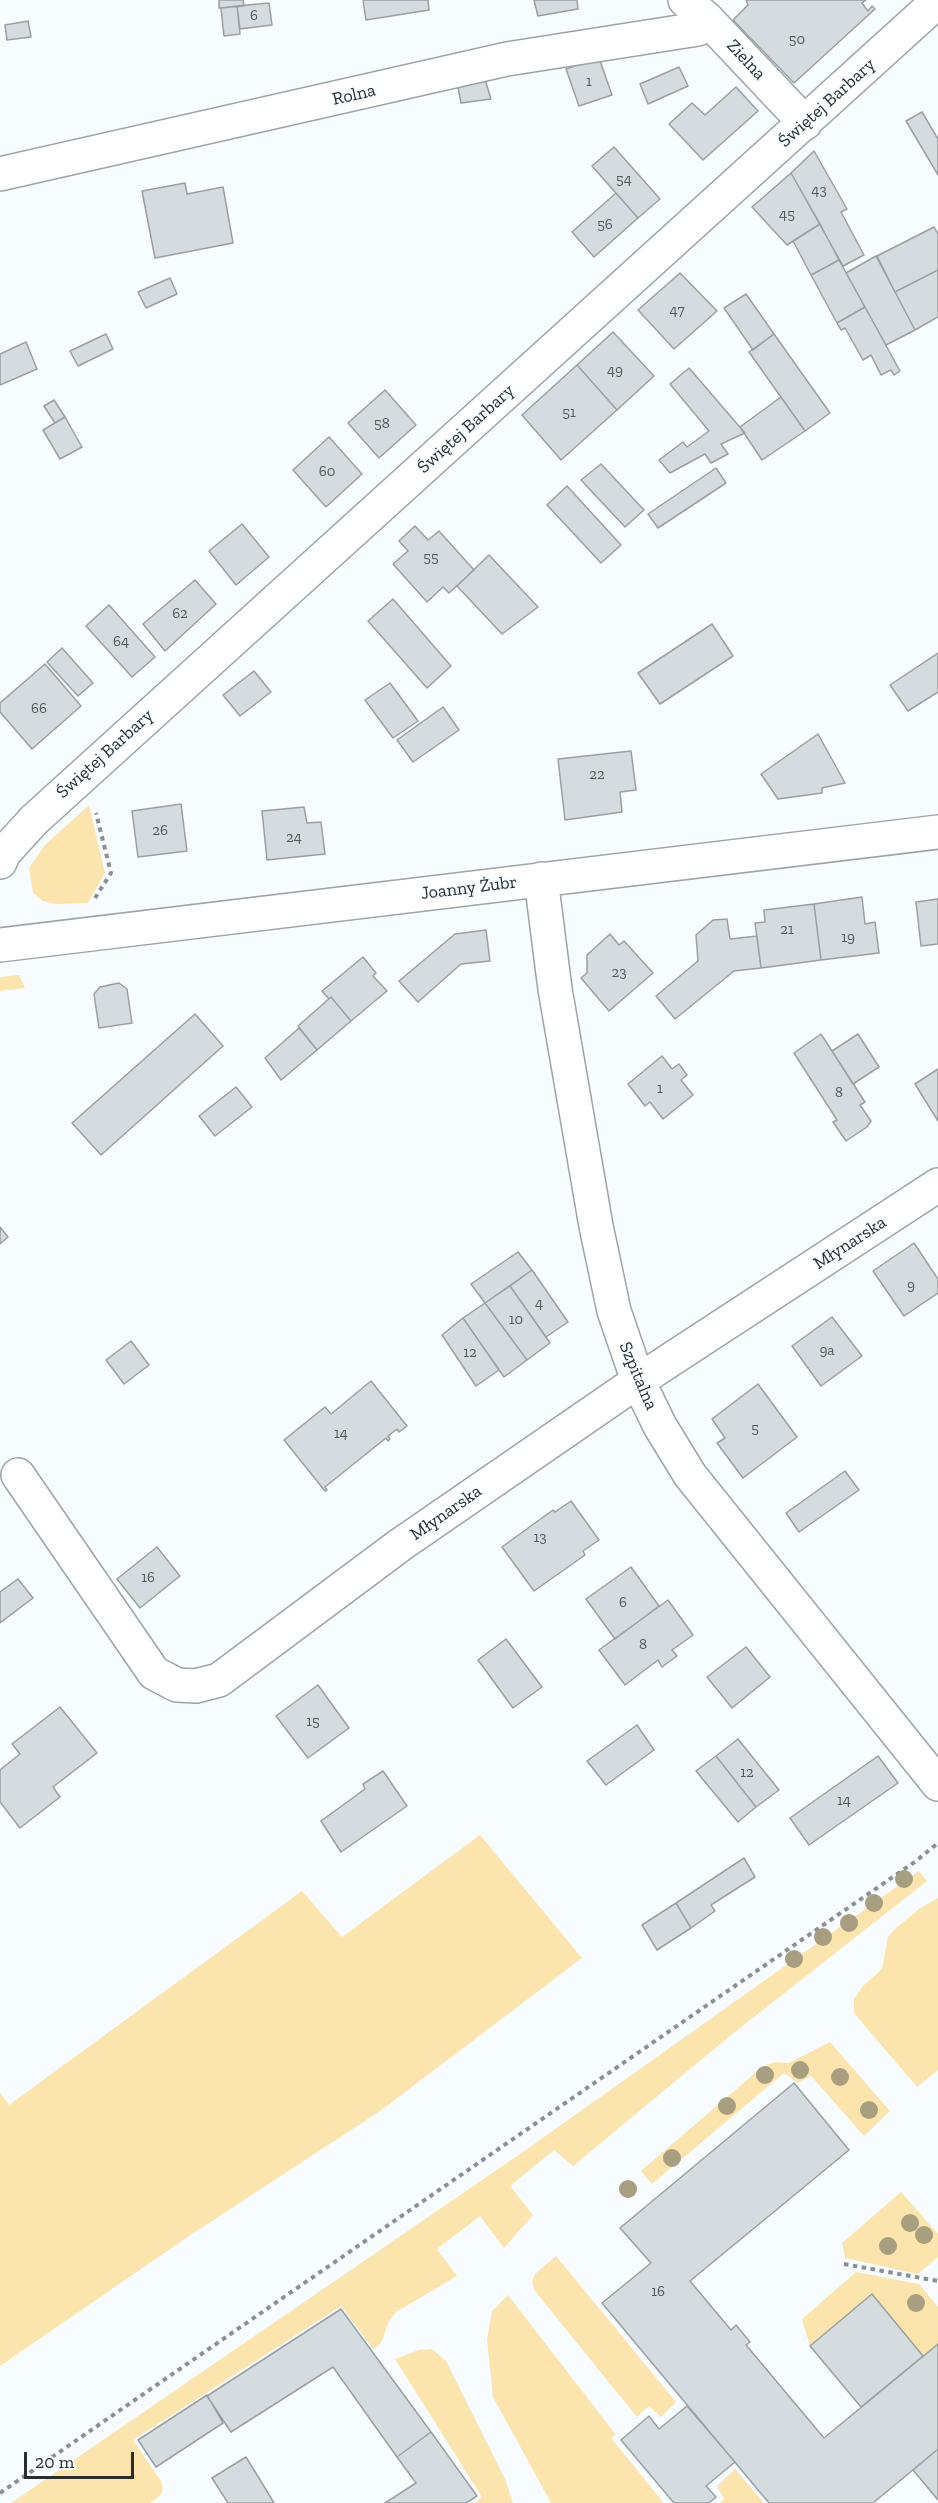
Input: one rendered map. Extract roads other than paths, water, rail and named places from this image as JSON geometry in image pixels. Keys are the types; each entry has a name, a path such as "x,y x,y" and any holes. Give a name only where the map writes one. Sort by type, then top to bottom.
{"street":[{"name":"Świętej Barbary","path":"0,862 4,853 34,820 938,1"},
{"name":"Zielna","path":"696,10 805,123"},
{"name":"Rolna","path":"0,174 507,59 698,29 696,10"},
{"name":"Joanny Żubr","path":"0,945 938,832"},
{"name":"Szpitalna","path":"541,879 557,1001 598,1237 614,1311 638,1381 664,1434 696,1483 938,1784"},
{"name":"Młynarska","path":"18,1475 154,1673 177,1685 196,1686 219,1680 400,1545 638,1381 938,1185"}]}
